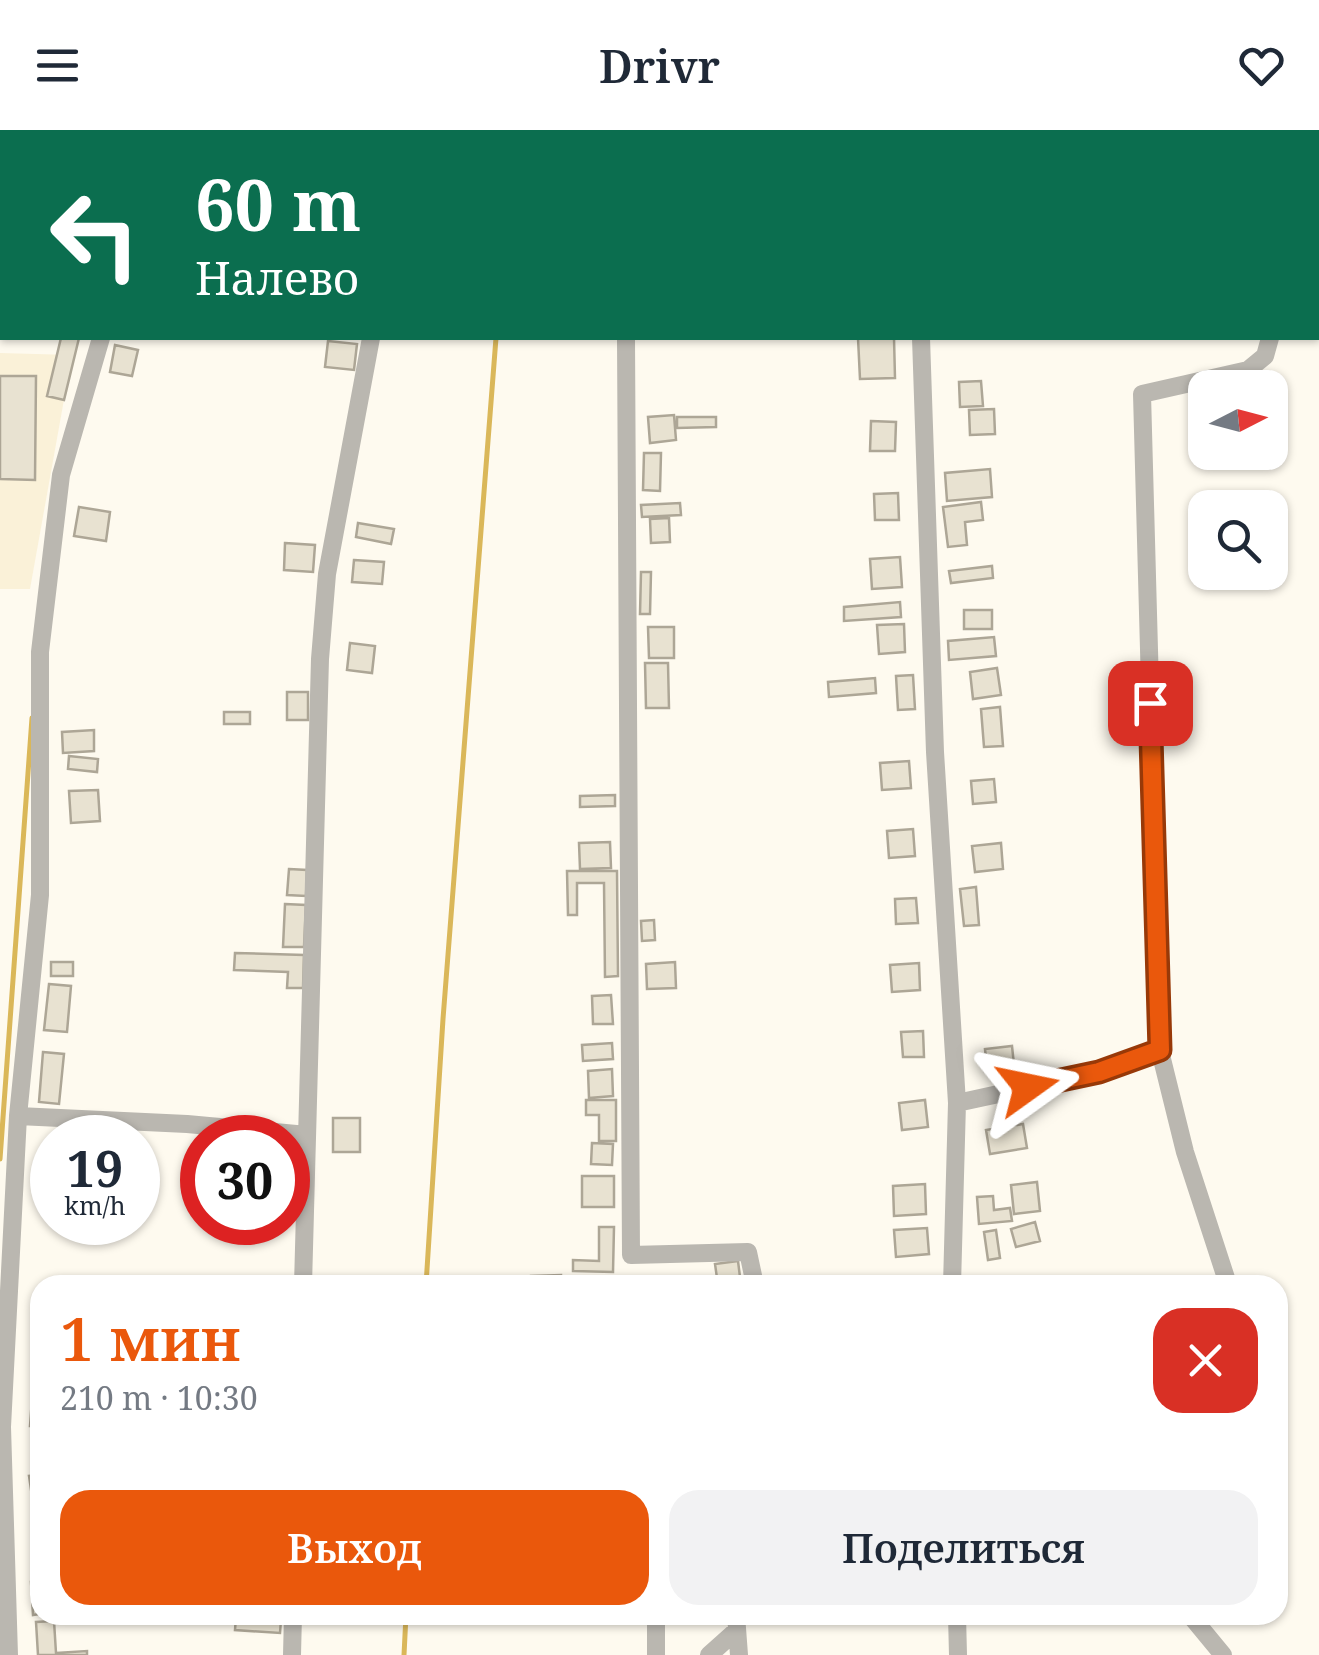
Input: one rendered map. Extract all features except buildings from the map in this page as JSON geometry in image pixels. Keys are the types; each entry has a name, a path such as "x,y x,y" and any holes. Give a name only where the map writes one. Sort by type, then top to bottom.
{"street":[{"path":"10,1655 2,1427 18,1116 40,896 40,652 61,475 100,340"},
{"path":"308,1115 320,658 327,574 371,340"},
{"path":"626,340 631,1256 748,1252 753,1275"},
{"path":"920,340 935,752 957,1103 952,1275"},
{"path":"1225,1275 1185,1152 1160,1050 1142,394 1248,370 1265,356 1269,340"},
{"path":"957,1103 1099,1072 1160,1050"},
{"path":"18,1116 180,1124"},
{"path":"302,1275 303,1245"},
{"path":"292,1655 294,1625"},
{"path":"656,1625 656,1655"},
{"path":"709,1655 734,1625"},
{"path":"737,1625 739,1655"},
{"path":"957,1625 958,1655"},
{"path":"1198,1625 1223,1655"}],"shaded area":[{"path":"0,353 72,355 30,589 0,589"}],"waterway":[{"path":"427,1275 496,340"},
{"path":"0,1159 32,718"},
{"path":"404,1655 406,1625"}],"route":[{"path":"1028,1087 1099,1072 1160,1050 1150,703"}]}
